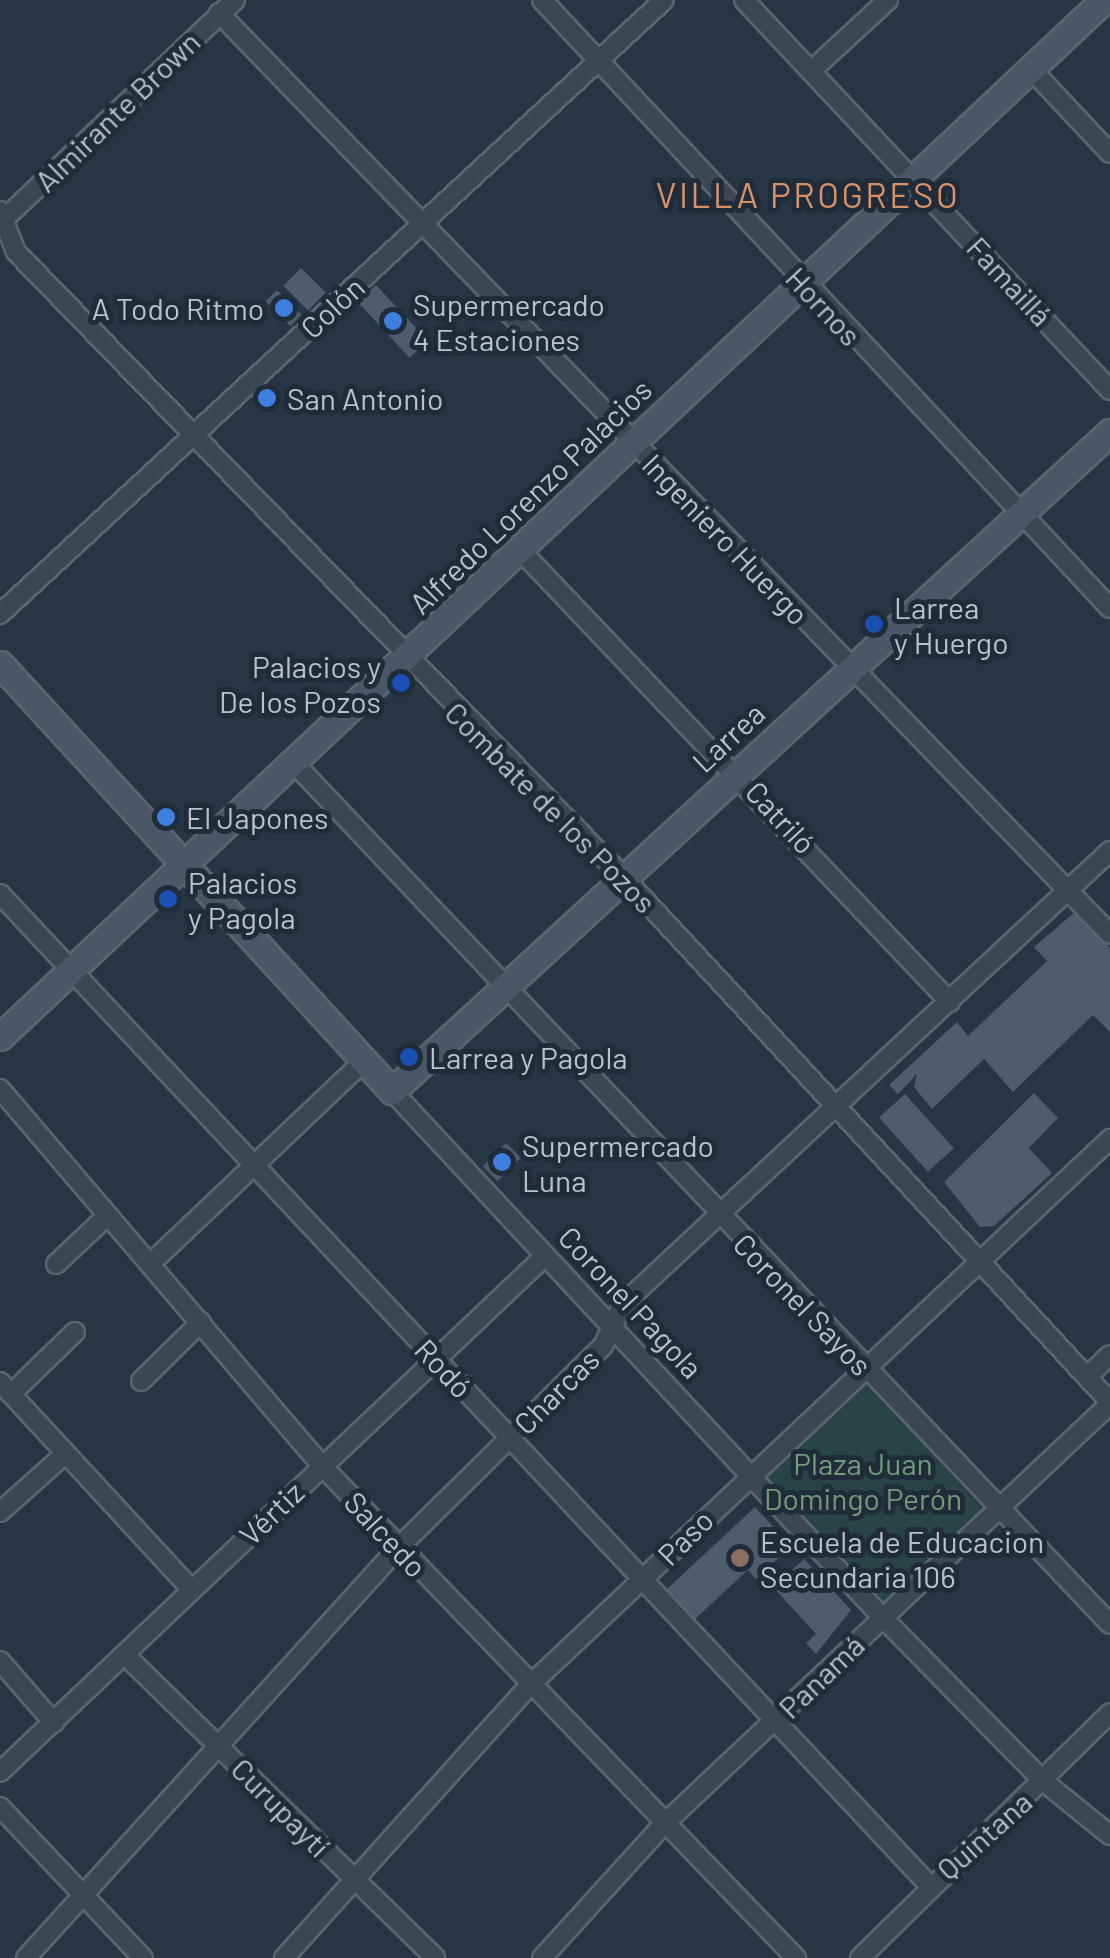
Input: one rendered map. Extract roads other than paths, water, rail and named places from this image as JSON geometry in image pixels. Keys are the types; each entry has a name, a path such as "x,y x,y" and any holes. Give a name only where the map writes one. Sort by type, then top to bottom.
{"street":[{"name":"Almirante Brown","path":"1,218 234,0"},
{"name":"Hornos","path":"542,0 802,284 1110,608"},
{"name":"Colón","path":"0,614 664,0"},
{"name":"Famaillá","path":"744,0 1110,390"},
{"path":"812,71 888,0"},
{"name":"Alfredo Lorenzo Palacios","path":"0,1037 522,552 632,443 1104,0"},
{"name":"Ingeniero Huergo","path":"220,13 1110,934"},
{"path":"1031,70 1110,153"},
{"name":"Combate de los Pozos","path":"1,218 16,252 405,661 626,880 982,1259 1110,1403"},
{"name":"Larrea","path":"392,1091 1110,432"},
{"name":"Catriló","path":"522,552 738,770 950,1002"},
{"name":"Coronel Pagola","path":"0,664 180,868 612,1326 748,1476 1043,1782 1110,1835"},
{"name":"Coronel Sayos","path":"294,763 718,1217 865,1366 994,1510 1110,1624"},
{"name":"Charcas","path":"26,1958 85,1896 216,1743 612,1326 623,1304 1110,851"},
{"name":"Rodó","path":"0,894 255,1162 638,1583 930,1885"},
{"path":"150,1264 364,1061"},
{"name":"Salcedo","path":"0,1089 321,1465 662,1826 796,1958"},
{"name":"Paso","path":"284,1958 530,1685 1110,1139"},
{"path":"56,1264 107,1216"},
{"name":"Vértiz","path":"0,1772 544,1257"},
{"path":"141,1381 201,1322"},
{"path":"74,1332 6,1388 192,1589"},
{"path":"1088,1376 1110,1356"},
{"name":"Panamá","path":"542,1958 662,1826 1110,1403"},
{"path":"0,1512 65,1454"},
{"name":"Curupaytí","path":"126,1656 435,1958"},
{"path":"0,1661 54,1723"},
{"name":"Quintana","path":"860,1958 930,1885 1043,1782 1110,1713"},
{"path":"0,1807 142,1958"}],"place":[{"name":"A Todo Ritmo","path":"284,308"},
{"name":"Supermercado 4 Estaciones","path":"393,321"},
{"name":"San Antonio","path":"267,398"},
{"name":"Larrea y Huergo","path":"874,624"},
{"name":"Palacios y De los Pozos","path":"401,683"},
{"name":"El Japones","path":"166,817"},
{"name":"Palacios y Pagola","path":"168,899"},
{"name":"Larrea y Pagola","path":"409,1057"},
{"name":"Supermercado Luna","path":"502,1162"},
{"name":"Escuela de Educacion Secundaria 106","path":"740,1558"}],"district":[{"name":"VILLA PROGRESO","path":"808,194"}],"park label":[{"name":"Plaza Juan Domingo Perón","path":"863,1480"}]}
